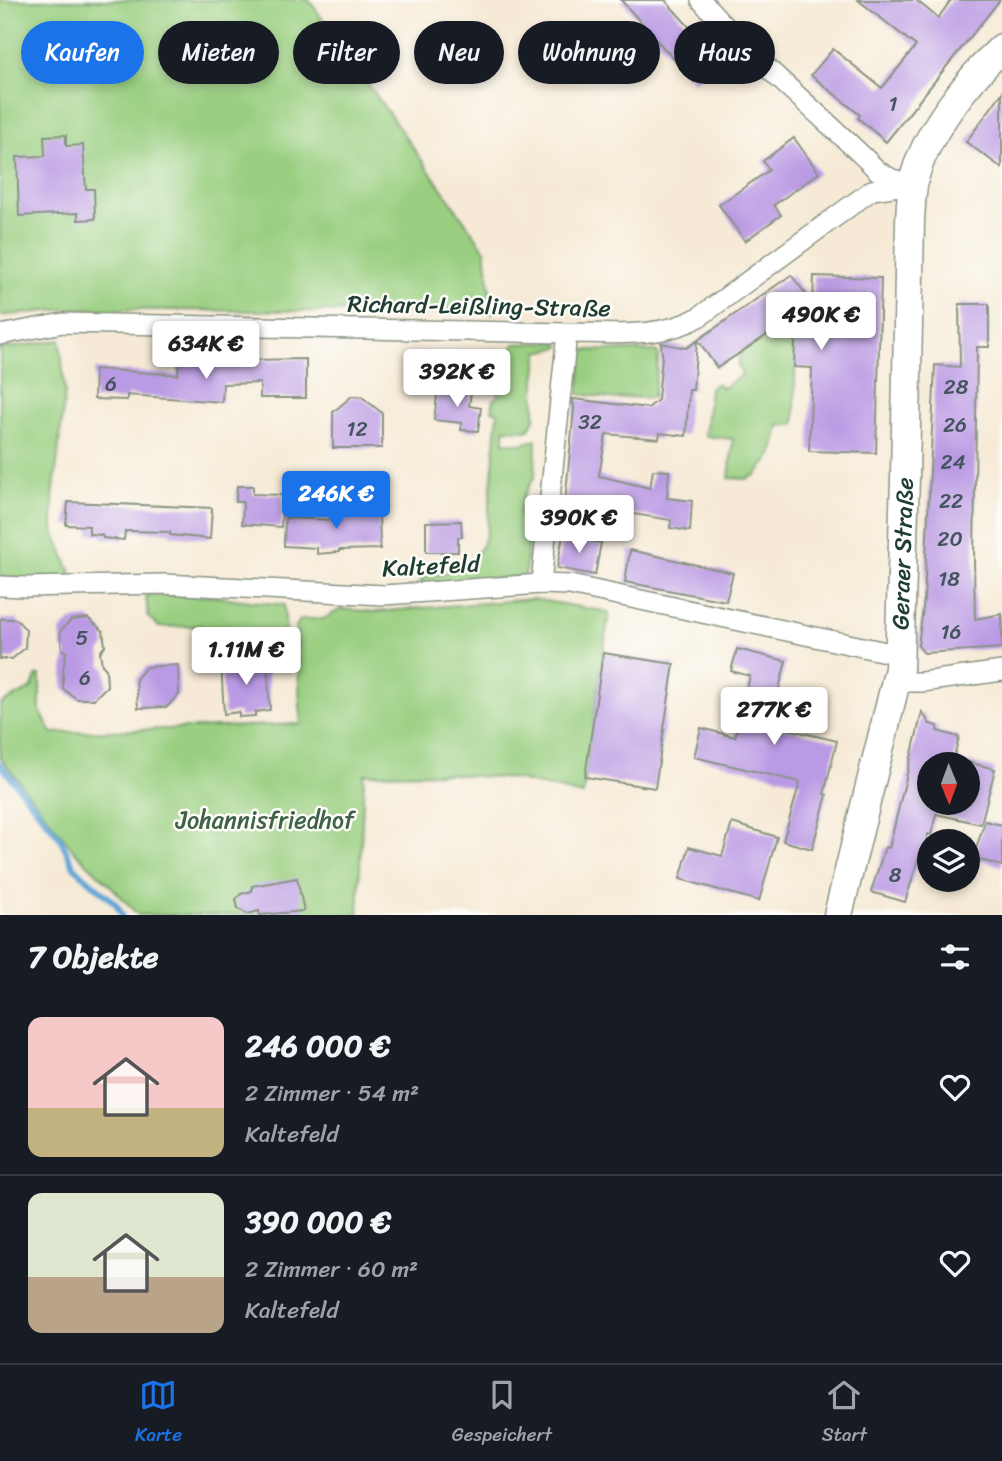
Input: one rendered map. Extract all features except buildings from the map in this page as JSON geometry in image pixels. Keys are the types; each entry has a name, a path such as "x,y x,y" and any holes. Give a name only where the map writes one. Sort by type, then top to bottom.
{"street":[{"path":"701,0 764,66 811,106 878,171 913,184"},
{"name":"Geraer Straße","path":"838,915 898,668 913,184 923,153 937,130 960,96 1001,47"},
{"name":"Richard-Leißling-Straße","path":"0,335 63,323 567,333 638,332 689,323 872,190 913,184"},
{"path":"541,584 567,333"},
{"name":"Kaltefeld","path":"0,586 164,584 384,595 541,584 570,585 898,668 922,682 1002,671"}],"green space":[{"path":"0,0 309,0 324,21 293,21 293,84 368,84 485,250 493,313 67,309 0,316"},
{"path":"800,309 795,341 795,424 779,426 772,455 756,475 746,479 729,478 733,439 705,436 710,388 717,383 722,388 742,375 738,366 740,353"},
{"path":"60,340 65,392 53,499 53,529 71,573 70,580 0,576 0,349"},
{"path":"558,342 560,347 539,352 535,381 535,419 528,430 504,429 504,442 522,444 536,440 535,476 524,495 520,514 529,534 525,576 422,585 420,578 453,570 471,560 483,543 487,531 498,412 492,410 494,399 498,397 498,384 490,378 489,369 501,365 502,361 509,358 514,344"},
{"path":"583,350 656,351 659,354 653,398 616,399 578,394"},
{"path":"146,595 211,596 284,605 287,648 203,652 202,626 159,627 148,617"},
{"name":"Johannisfriedhof","path":"533,599 609,612 583,795 515,779 439,773 364,774 358,915 138,915 74,851 0,757 0,704 32,688 36,676 40,675 40,711 52,733 301,724 296,626 301,619 323,619 341,609 374,612"}],"waterway":[{"path":"0,764 60,838 74,867 116,904 122,915"}]}
